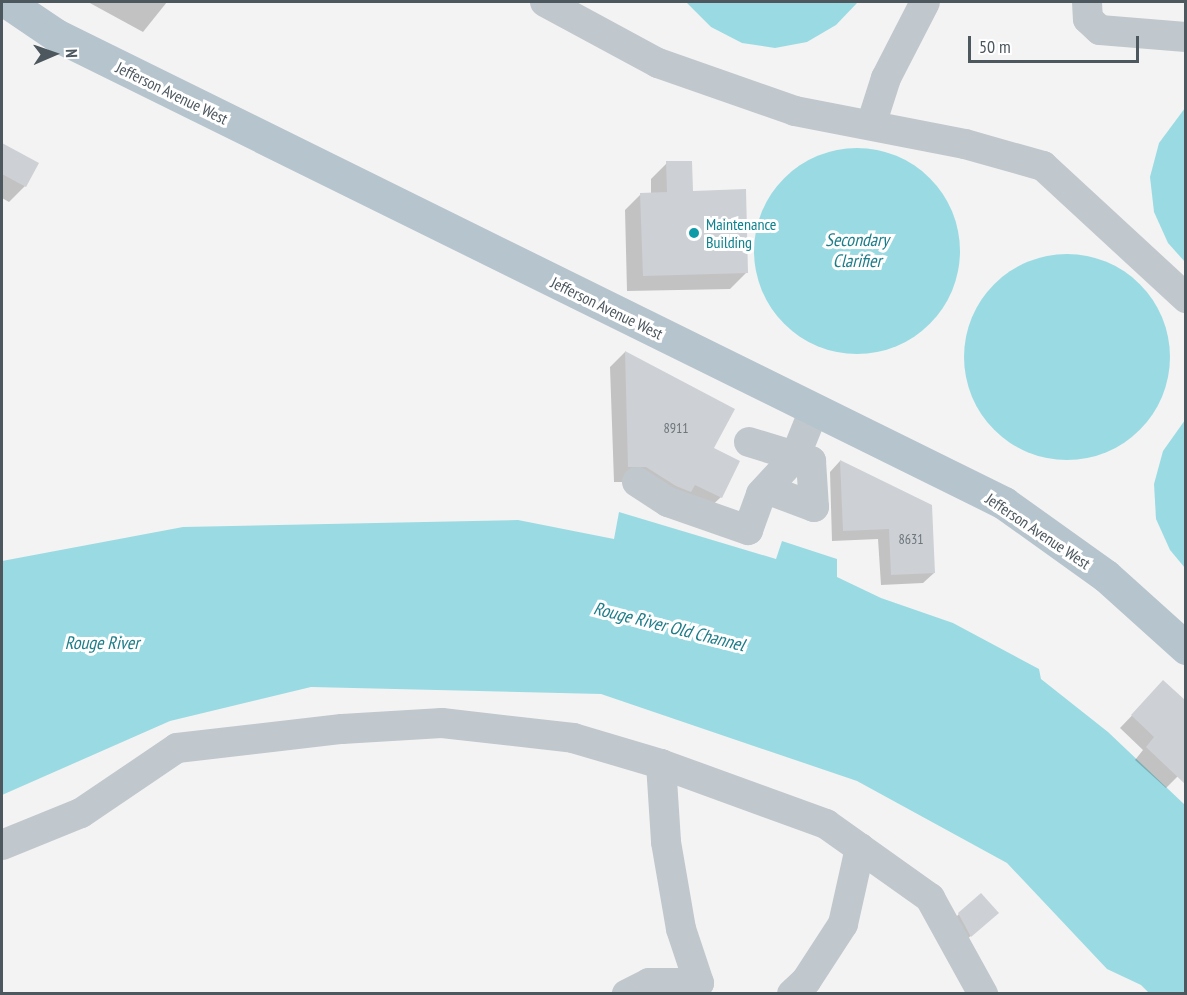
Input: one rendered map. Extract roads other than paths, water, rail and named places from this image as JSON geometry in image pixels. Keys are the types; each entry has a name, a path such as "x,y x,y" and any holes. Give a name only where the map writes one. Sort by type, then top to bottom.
{"main road":[{"name":"Jefferson Avenue West","path":"7,2 56,35 1004,503 1106,576 1185,648"}],"street":[{"path":"545,2 658,63 795,111 965,144 1043,165 1185,298"},
{"path":"871,125 886,78 925,2"},
{"path":"1087,2 1088,19 1100,30 1185,37"},
{"path":"637,482 668,502 748,530 766,489 795,457 814,410"},
{"path":"749,442 811,460 814,507 766,489"},
{"path":"2,845 81,813 177,748 342,729 442,723 573,738 661,765 826,824 930,898 982,993"},
{"path":"627,993 650,983 705,988 681,930 666,842 661,765"},
{"path":"792,993 806,981 843,924 860,848"}],"water":[{"path":"686,2 858,2 836,25 807,42 775,48 742,43 711,27"},
{"path":"1185,108 1185,262 1168,243 1154,212 1150,177 1159,143"},
{"name":"Secondary Clarifier","path":"857,148 877,150 896,156 930,178 952,212 958,231 960,251 958,271 952,290 930,324 896,346 877,352 857,354 837,352 818,346 784,324 762,290 756,271 754,251 756,231 762,212 784,178 818,156 837,150"},
{"path":"1067,254 1087,256 1106,262 1132,278 1146,292 1162,318 1168,337 1170,357 1168,377 1162,396 1146,422 1132,436 1106,452 1087,458 1067,460 1047,458 1028,452 1002,436 988,422 972,396 966,377 964,357 966,337 972,318 988,292 1002,278 1028,262 1047,256"},
{"path":"1185,420 1185,568 1170,550 1156,519 1154,484 1163,451"},
{"name":"Rouge River","path":"619,512 776,559 782,541 837,559 837,577 881,598 953,623 1039,669 1041,679 1108,732 1185,805 1185,993 1149,993 1141,985 1107,969 1007,863 857,781 601,694 311,687 170,721 2,795 2,561 183,527 518,520 614,539"}],"place":[{"name":"Maintenance Building","path":"694,233"}],"water label":[{"name":"Rouge River Old Channel","path":"669,627"}]}
